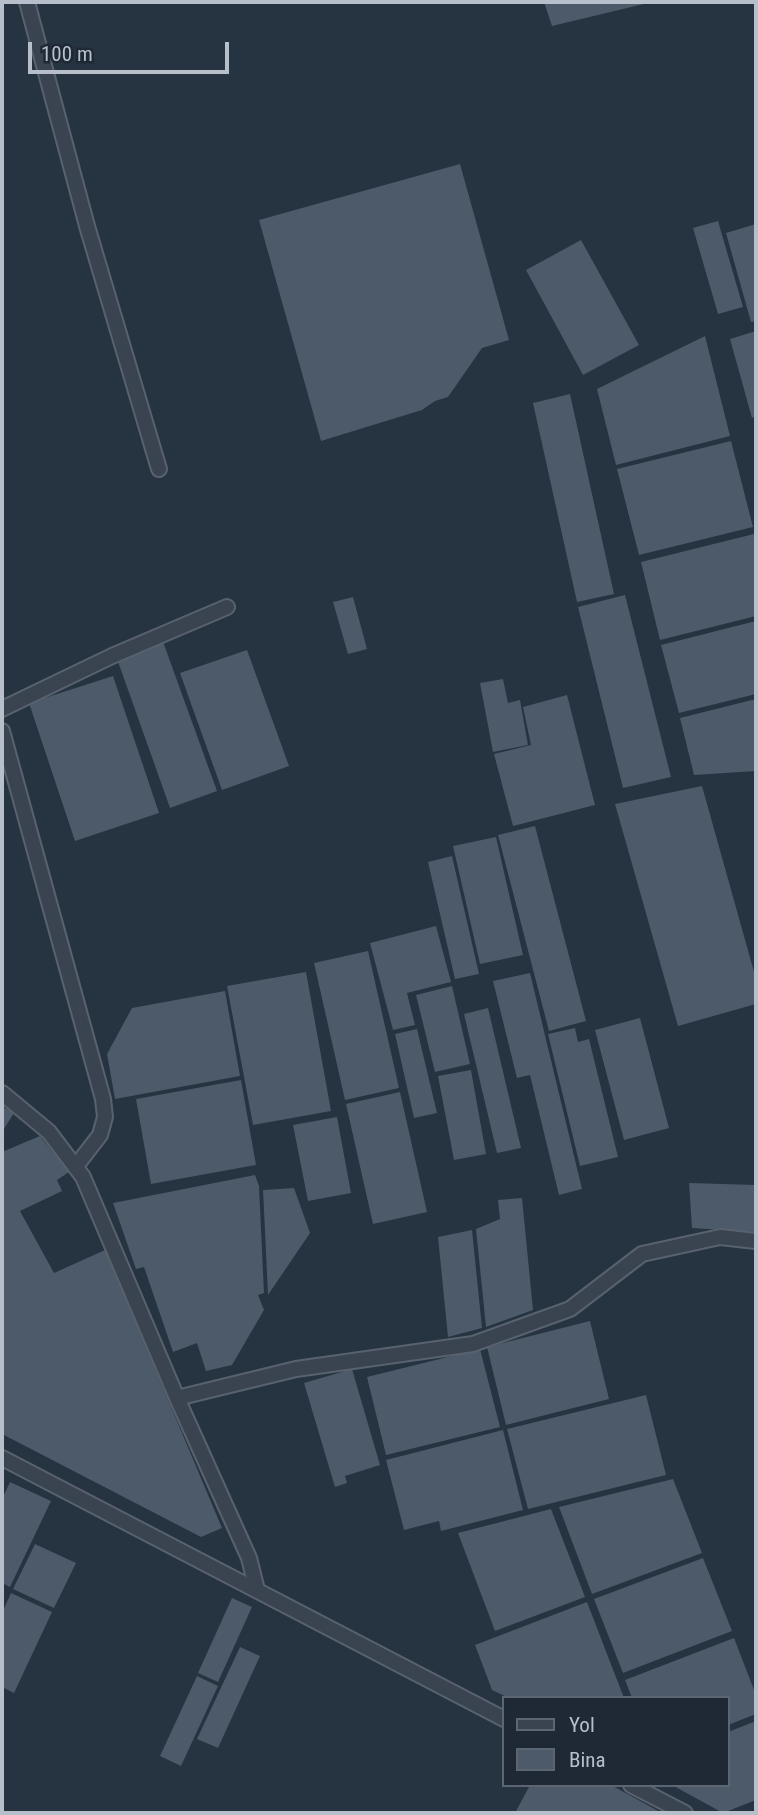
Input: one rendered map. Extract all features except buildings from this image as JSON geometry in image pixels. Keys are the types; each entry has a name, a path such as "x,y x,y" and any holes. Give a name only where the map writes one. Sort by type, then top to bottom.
{"street":[{"path":"27,2 87,226 159,469"},
{"path":"2,709 112,656 227,607"},
{"path":"2,731 103,1098 105,1117 100,1135 76,1166"},
{"path":"2,1093 49,1132 76,1166 249,1558 257,1590"},
{"path":"177,1398 296,1368 473,1344 570,1309 642,1254 720,1237 756,1241"},
{"path":"2,1458 503,1718"},
{"path":"635,1787 685,1813"}]}
